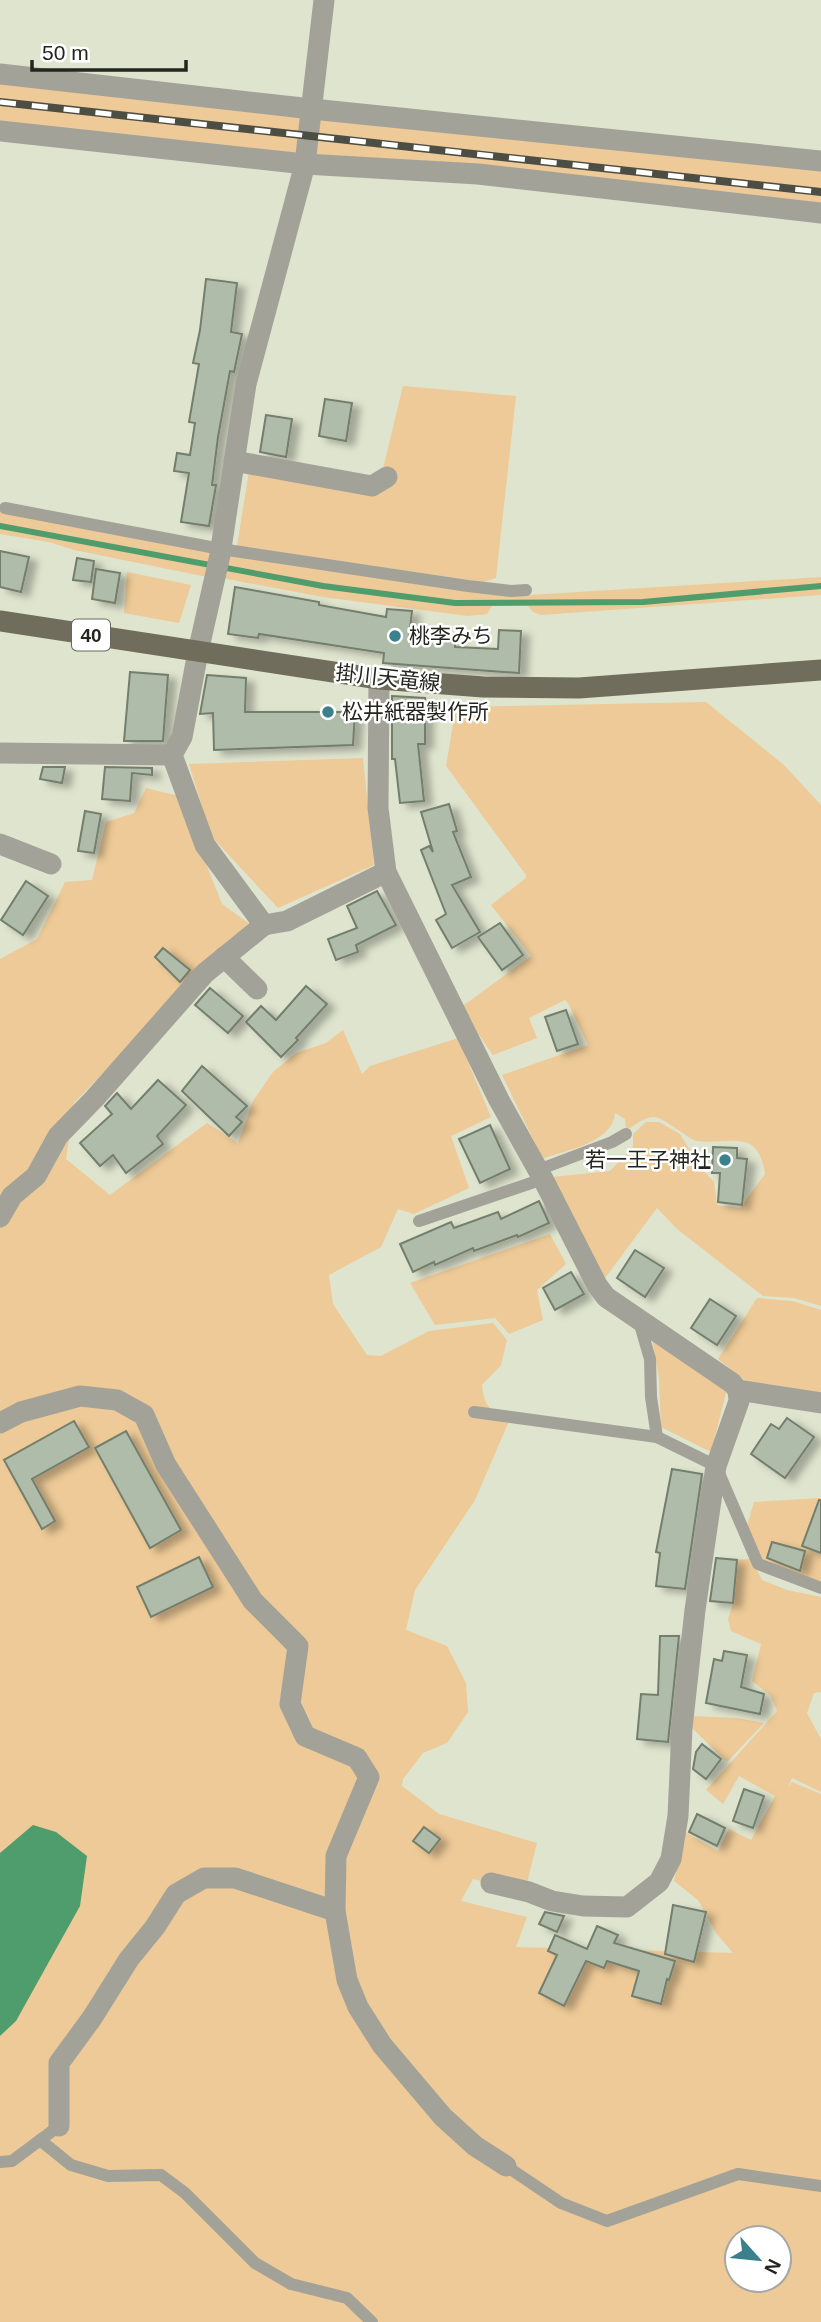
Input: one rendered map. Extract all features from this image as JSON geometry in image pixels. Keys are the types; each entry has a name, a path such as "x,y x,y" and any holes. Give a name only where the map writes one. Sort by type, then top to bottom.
{"main road":[{"name":"掛川天竜線","path":"0,621 379,679 483,687 579,688 821,670"}],"street":[{"path":"264,925 205,845 172,755 182,737 220,552 246,384 305,164 324,0"},
{"path":"0,74 821,161"},
{"path":"0,131 305,164 478,174 821,213"},
{"path":"234,461 372,486 387,477"},
{"path":"379,679 378,808 386,872 499,1100 597,1285 606,1297 732,1383 738,1390 739,1401 716,1466 693,1623 682,1728 678,1816 671,1859 659,1882 628,1907 583,1906 552,1901 529,1892 491,1883"},
{"path":"0,753 172,755"},
{"path":"0,844 51,864"},
{"path":"0,1217 12,1196 36,1177 58,1136 205,973 264,925 287,921 386,872"},
{"path":"224,957 257,989"},
{"path":"738,1390 821,1403"},
{"path":"0,1423 22,1412 80,1396 117,1399 145,1415 166,1465 253,1601 298,1646 290,1704 305,1736 358,1758 369,1777 336,1856 335,1911 347,1980 358,2007 382,2045 443,2117 475,2146 506,2166"},
{"path":"59,2126 59,2063 176,1894 204,1878 235,1878 335,1911"}],"lane":[{"path":"5,508 220,552 468,586 526,590"},
{"path":"419,1221 541,1175 626,1133"},
{"path":"639,1320 650,1359 651,1396 657,1437"},
{"path":"474,1412 657,1437 716,1466 758,1564 821,1588"},
{"path":"0,2162 12,2161 59,2126"},
{"path":"40,2140 71,2165 108,2176 161,2175 185,2193 256,2263 291,2284 348,2298 372,2322"},
{"path":"506,2166 561,2203 607,2221 738,2174 821,2186"}],"shaded area":[{"path":"0,79 821,167 821,210 0,128"},
{"path":"403,386 516,396 496,578 483,582 237,546 249,471 380,481"},
{"path":"0,510 218,553 212,578 74,550 49,542 0,534"},
{"path":"228,555 442,588 529,595 821,577 821,595 541,615 528,606 492,606 487,614 468,616 323,597 222,578"},
{"path":"127,572 191,585 179,623 124,613"},
{"path":"706,702 784,765 821,805 821,1306 794,1298 763,1296 677,1229 657,1208 602,1282 502,1075 588,1045 568,1003 565,1000 529,1018 537,1038 493,1055 460,1008 531,956 491,905 526,878 526,875 446,766 456,707","holes":["615,1113 625,1119 626,1131 643,1120 654,1117 695,1140 741,1141 749,1144 761,1159 765,1174 740,1208 717,1205 714,1182 700,1167 680,1134 659,1122 646,1122 633,1134 633,1147 610,1171 552,1177 544,1158 598,1138 612,1123"]},
{"path":"363,758 374,865 278,908 211,836 189,764"},
{"path":"146,788 179,796 222,904 254,927 202,971 74,1103 66,1159 110,1195 207,1123 238,1143 253,1101 273,1072 296,1053 326,1043 343,1030 362,1074 370,1066 458,1038 491,1117 451,1136 469,1188 414,1214 398,1209 381,1247 329,1275 333,1304 367,1355 381,1356 429,1331 493,1323 507,1340 501,1365 482,1385 489,1407 509,1421 475,1500 415,1590 406,1630 447,1646 466,1683 468,1712 447,1743 423,1753 403,1779 402,1786 439,1814 537,1843 525,1891 473,1879 461,1901 527,1917 516,1947 733,1953 716,1933 698,1900 674,1881 685,1832 718,1851 729,1829 751,1840 775,1796 739,1776 723,1804 706,1790 777,1711 771,1696 752,1681 761,1644 731,1631 728,1619 733,1603 737,1560 751,1559 762,1580 787,1590 821,1597 821,1692 814,1693 807,1713 821,1739 821,1792 792,1778 788,1788 792,1782 821,1794 821,2322 0,2322 0,959 37,939 65,882 92,880 106,822 134,813"},
{"path":"550,1234 566,1264 537,1290 543,1320 509,1334 495,1318 435,1325 410,1283"},
{"path":"757,1298 792,1301 821,1310 821,1395 747,1382 718,1359"},
{"path":"651,1332 727,1389 711,1452 661,1427 659,1379"},
{"path":"821,1498 821,1582 758,1564 746,1529 754,1502"},
{"path":"694,1716 737,1718 764,1723 727,1762 691,1727"},
{"path":"33,1825 56,1832 87,1856 80,1906 16,2021 0,2036 0,1853"}],"building":[{"path":"206,279 237,283 231,332 242,334 234,372 230,371 218,437 212,485 216,485 209,526 181,522 189,473 174,471 177,453 190,455 195,423 189,422 199,364 193,363"},
{"path":"325,399 352,403 346,441 319,436"},
{"path":"266,415 292,419 286,457 260,452"},
{"path":"0,551 29,557 21,592 0,587"},
{"path":"77,558 94,561 91,582 73,580"},
{"path":"96,569 120,573 115,603 92,599"},
{"path":"235,587 386,617 387,609 412,611 409,638 455,642 455,647 498,649 499,630 521,631 519,673 383,663 384,653 259,634 258,638 228,634"},
{"path":"130,672 168,675 163,741 124,741"},
{"name":"松井紙器製作所","path":"207,675 246,678 245,712 355,712 353,745 214,750 213,713 200,714"},
{"path":"392,696 425,698 425,744 418,744 424,801 400,803 395,759 392,759"},
{"path":"43,767 65,767 62,783 40,779"},
{"path":"105,767 152,768 152,775 132,773 130,801 102,799"},
{"path":"449,804 457,831 453,832 471,877 452,885 480,932 452,948 436,920 446,914 421,850 429,846 433,852 421,812"},
{"path":"85,811 101,814 94,853 78,851"},
{"path":"26,881 48,896 23,935 1,920"},
{"path":"377,891 396,925 356,945 358,952 336,960 328,939 357,928 347,906"},
{"path":"500,923 523,955 502,970 478,937"},
{"path":"163,948 190,970 180,982 155,957"},
{"path":"306,986 327,1004 281,1057 246,1022 261,1006 276,1020"},
{"path":"210,988 243,1016 228,1033 195,1005"},
{"path":"566,1010 578,1044 557,1051 545,1017"},
{"path":"202,1066 247,1106 236,1117 242,1122 229,1136 182,1091"},
{"path":"158,1080 186,1105 157,1136 163,1144 126,1173 113,1155 100,1166 80,1143 112,1114 105,1106 117,1093 131,1109"},
{"path":"490,1125 510,1169 480,1183 459,1139"},
{"path":"713,1147 737,1148 737,1158 747,1159 742,1205 718,1202 720,1173 712,1173"},
{"path":"539,1201 549,1223 518,1237 517,1235 474,1251 473,1248 413,1272 400,1244 451,1222 454,1228 498,1212 501,1219"},
{"path":"635,1250 664,1268 645,1297 617,1278"},
{"path":"571,1272 584,1294 555,1310 543,1288"},
{"path":"710,1299 736,1316 717,1345 691,1328"},
{"path":"787,1418 814,1437 785,1478 751,1454 771,1424 779,1429"},
{"path":"74,1421 89,1447 32,1479 55,1521 42,1529 4,1460"},
{"path":"126,1431 181,1530 150,1548 95,1448"},
{"path":"672,1469 702,1474 685,1589 656,1586 660,1553 656,1552"},
{"path":"821,1500 821,1553 802,1546"},
{"path":"772,1542 805,1551 800,1571 767,1558"},
{"path":"199,1557 213,1587 151,1617 137,1587"},
{"path":"716,1558 737,1560 733,1603 710,1601"},
{"path":"660,1636 679,1636 668,1742 637,1739 641,1694 658,1695"},
{"path":"724,1651 747,1655 741,1687 764,1694 760,1714 706,1703 714,1659 722,1661"},
{"path":"702,1744 721,1759 706,1779 693,1769 696,1752"},
{"path":"744,1789 764,1796 753,1828 733,1821"},
{"path":"697,1814 725,1828 717,1846 689,1832"},
{"path":"424,1827 440,1839 429,1853 413,1841"},
{"path":"673,1905 706,1912 694,1962 665,1954"},
{"path":"545,1912 564,1916 557,1932 539,1924"},
{"path":"597,1926 618,1935 614,1943 675,1961 661,2004 632,1996 639,1971 607,1961 604,1968 586,1961 564,2006 539,1993 557,1955 548,1951 555,1935 587,1949"}],"waterway":[{"path":"0,526 323,586 455,603 643,602 821,586"}],"railway":[{"path":"0,102 821,192"}],"place":[{"name":"桃李みち","path":"395,636"},
{"name":"松井紙器製作所","path":"328,712"},
{"name":"若一王子神社","path":"725,1160"}]}
